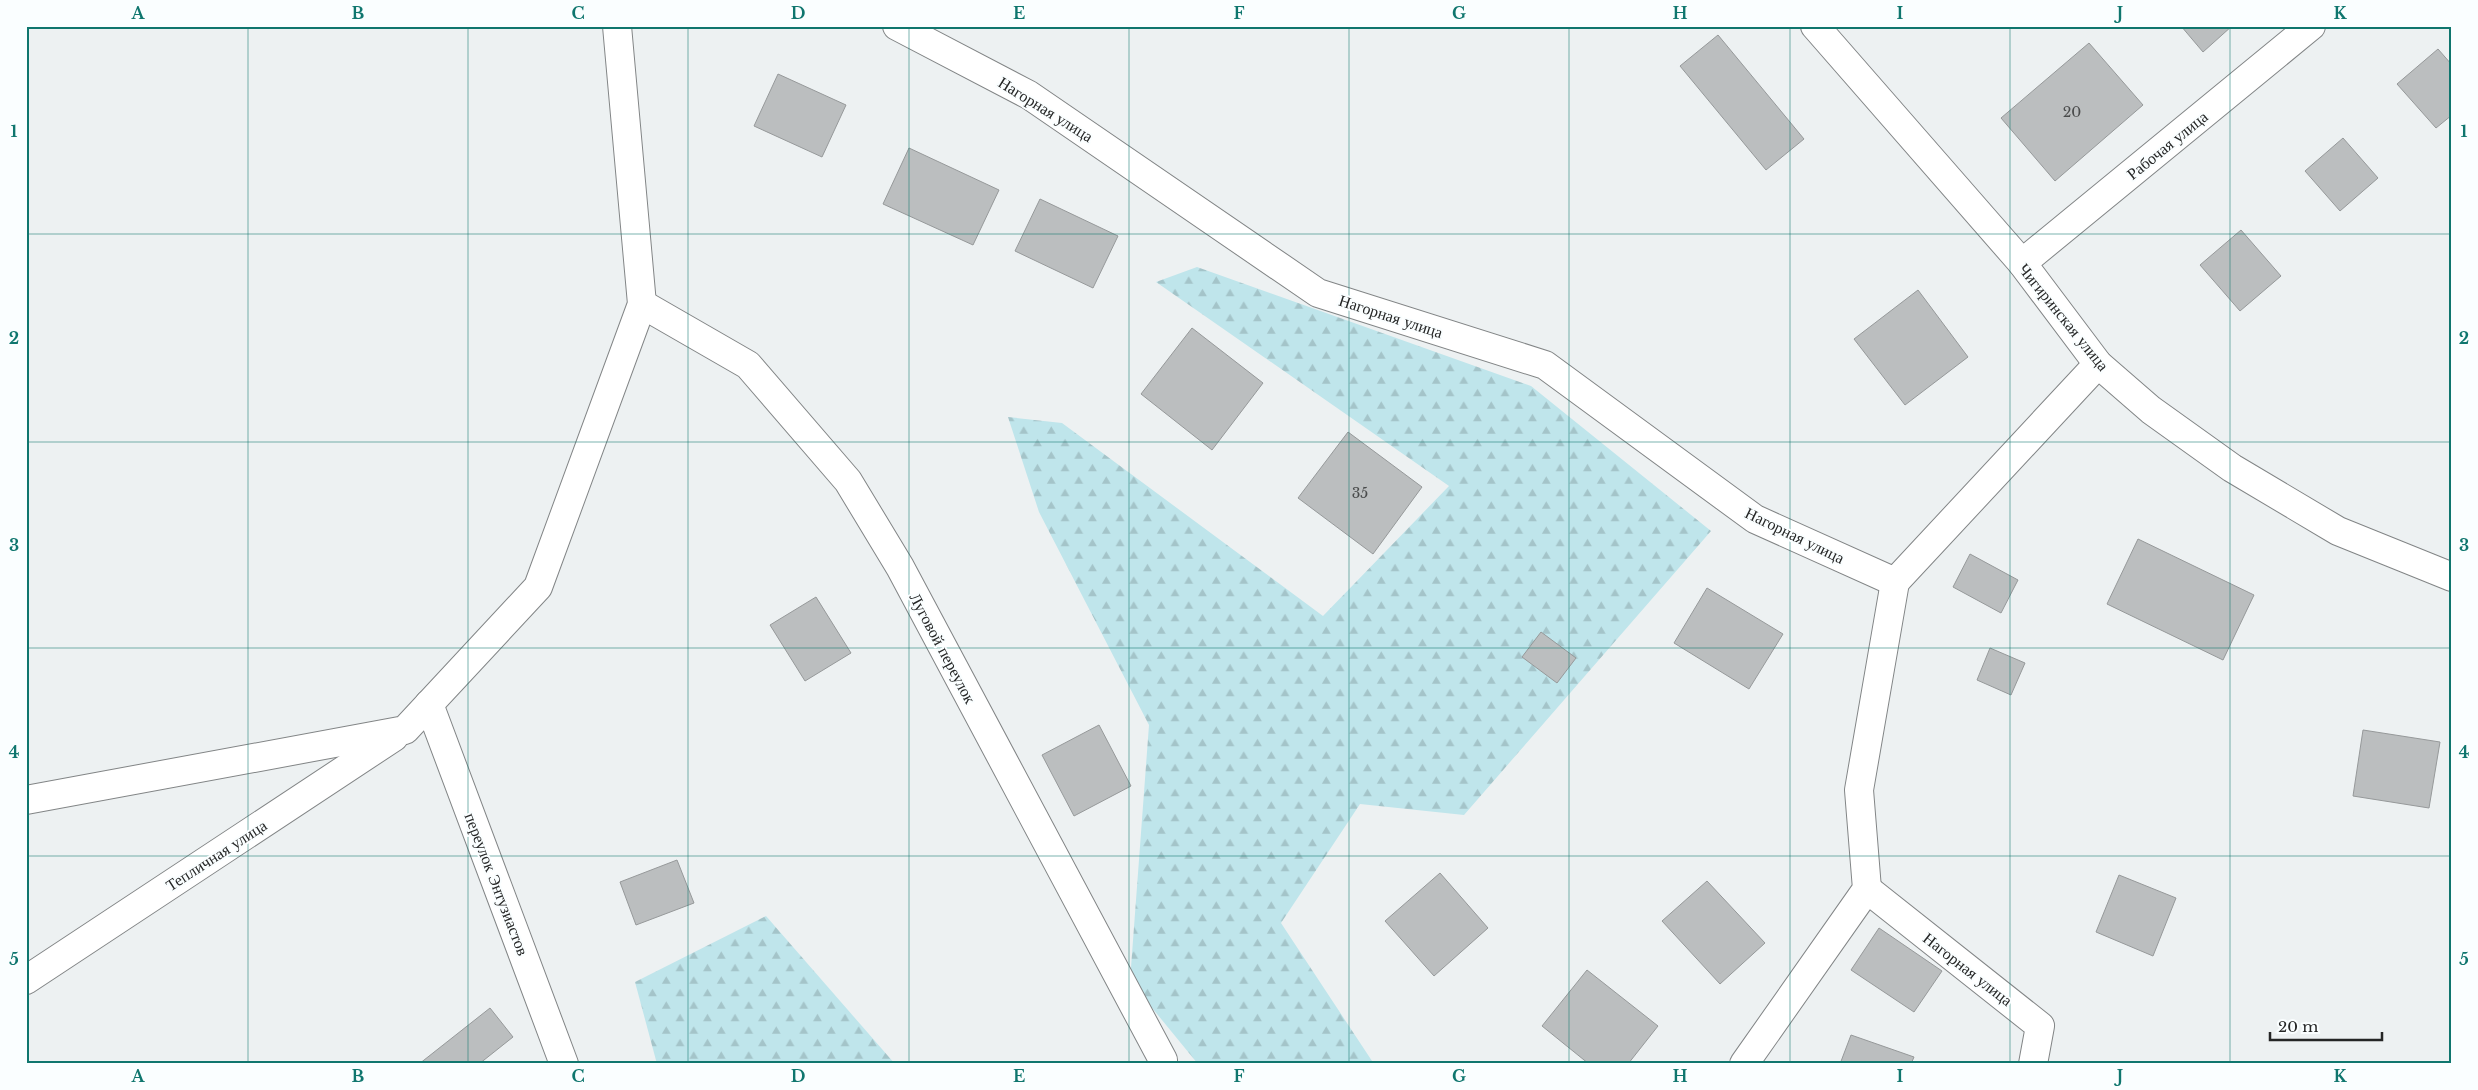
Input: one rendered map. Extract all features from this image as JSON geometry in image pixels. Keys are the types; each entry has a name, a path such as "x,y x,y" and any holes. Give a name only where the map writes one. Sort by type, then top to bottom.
{"street":[{"path":"617,26 642,304"},
{"name":"Нагорная улица","path":"896,26 1029,95 1318,293 1545,365 1755,519 1895,582"},
{"name":"Чигиринская улица","path":"1815,26 2022,263 2098,364 2151,410 2248,477 2338,531 2452,577"},
{"name":"Рабочая улица","path":"2022,263 2311,26"},
{"name":"Тепличная улица","path":"26,980 405,730 538,587 642,304"},
{"name":"Луговой переулок","path":"642,304 748,365 848,481 900,567 1163,1060"},
{"path":"1744,1064 1867,888 1859,790 1895,582 2098,364"},
{"name":"переулок Энтузиастов","path":"429,704 564,1064"},
{"path":"26,800 405,730"},
{"name":"Нагорная улица","path":"1867,888 2040,1026 2034,1064"}],"green space":[{"path":"1197,267 1531,386 1711,531 1464,815 1360,804 1281,923 1374,1064 1198,1064 1130,981 1149,725 1039,512 1008,417 1062,423 1323,616 1449,486 1156,282"},
{"path":"766,916 895,1064 657,1064 635,982"}],"building":[{"path":"2181,26 2232,26 2203,52"},
{"path":"1718,35 1804,139 1766,170 1680,66"},
{"path":"2089,43 2143,105 2055,181 2001,118"},
{"path":"2438,49 2452,65 2452,115 2436,128 2397,84"},
{"path":"778,74 846,105 822,157 754,126"},
{"path":"2343,138 2378,178 2340,211 2305,171"},
{"path":"909,148 999,190 973,245 883,204"},
{"path":"1040,199 1118,236 1093,288 1015,251"},
{"path":"2241,230 2281,276 2240,311 2200,265"},
{"path":"1918,290 1968,357 1905,405 1854,339"},
{"path":"1192,328 1263,383 1212,450 1141,394"},
{"path":"1348,432 1422,487 1373,554 1298,498"},
{"path":"2138,539 2254,595 2223,660 2107,604"},
{"path":"1970,554 2018,580 2001,613 1953,587"},
{"path":"1707,588 1783,634 1749,689 1674,643"},
{"path":"816,597 851,653 805,681 770,625"},
{"path":"1541,632 1576,658 1557,683 1522,657"},
{"path":"1990,648 2025,663 2011,695 1977,680"},
{"path":"1099,725 1131,786 1074,816 1042,755"},
{"path":"2363,730 2440,742 2429,808 2353,796"},
{"path":"677,860 694,903 636,925 620,882"},
{"path":"1440,873 1488,928 1434,976 1385,921"},
{"path":"2119,875 2176,898 2153,956 2096,932"},
{"path":"1707,881 1765,943 1720,984 1662,921"},
{"path":"1879,928 1942,971 1914,1012 1851,970"},
{"path":"1587,970 1658,1026 1628,1064 1589,1064 1542,1026"},
{"path":"490,1008 513,1037 479,1064 419,1064"},
{"path":"1851,1035 1914,1057 1911,1064 1840,1064"}]}
